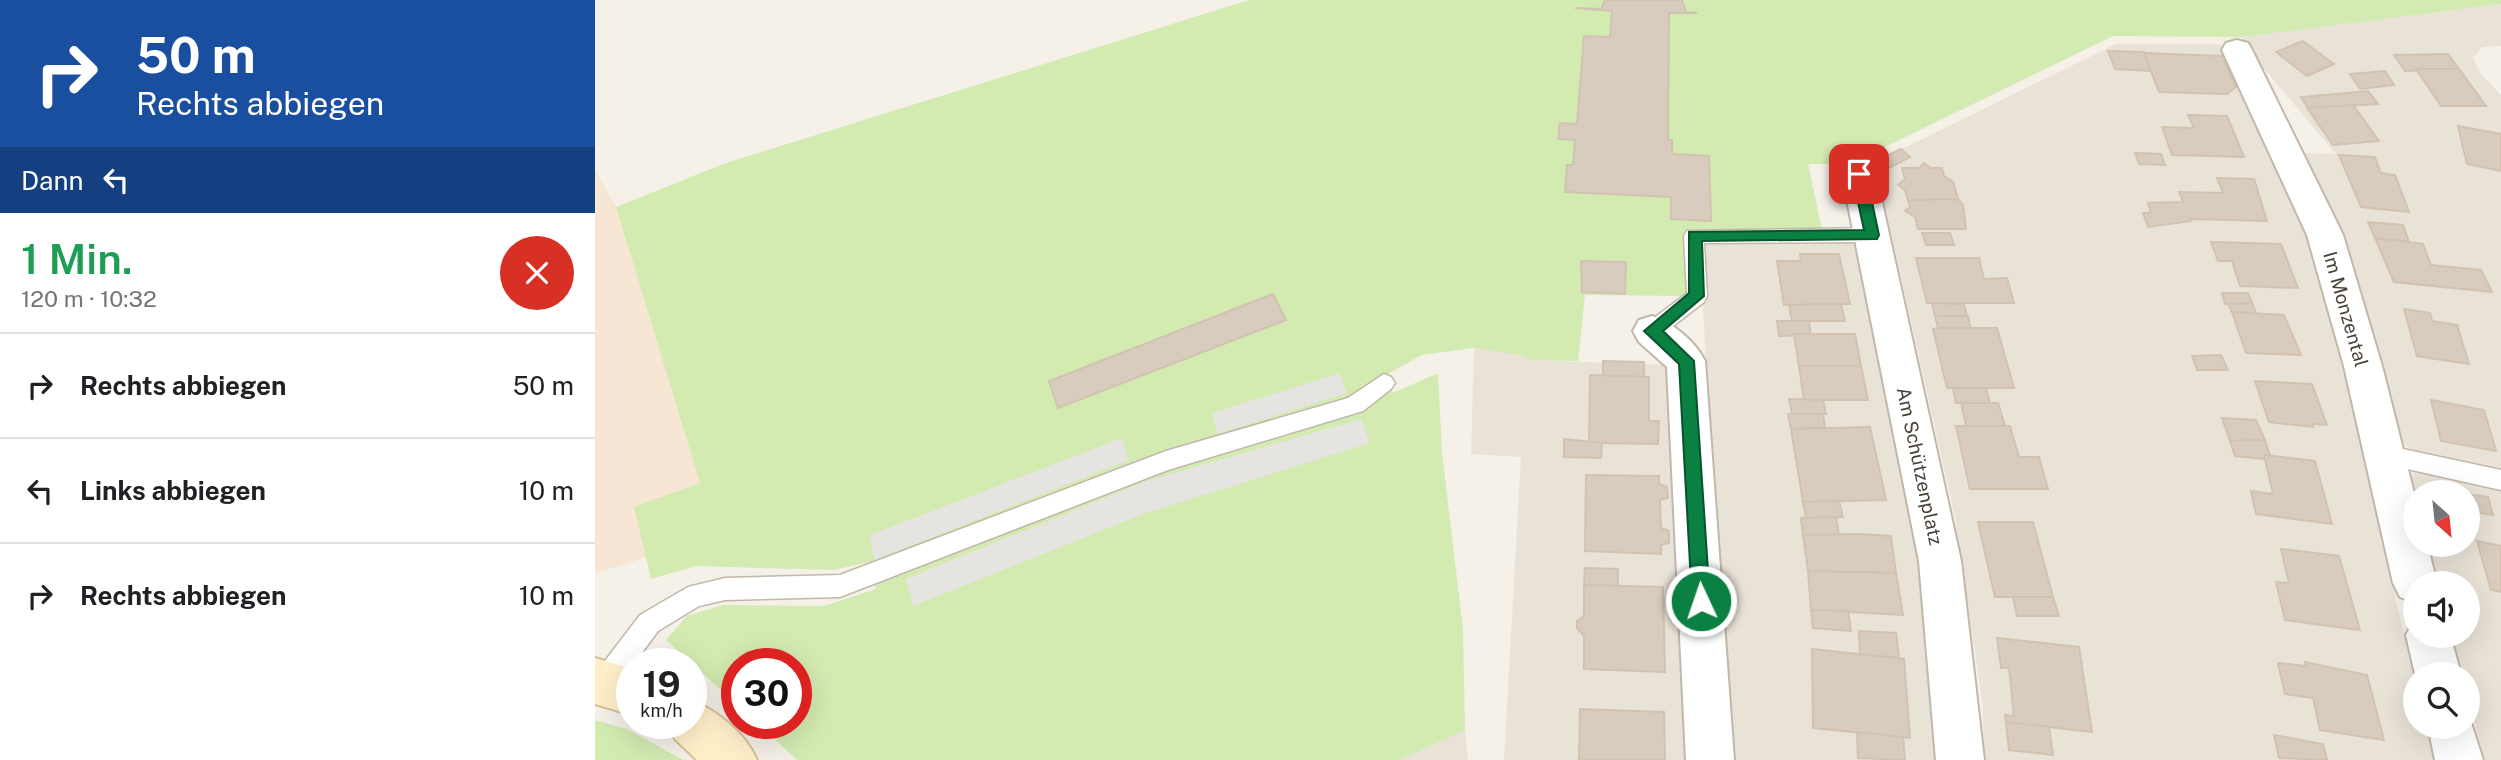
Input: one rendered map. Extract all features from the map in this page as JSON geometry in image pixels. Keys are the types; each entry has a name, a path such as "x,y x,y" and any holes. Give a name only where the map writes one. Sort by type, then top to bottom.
{"street":[{"name":"Im Monzental","path":"2237,50 2326,235 2363,366 2412,571"},
{"name":"Am Schützenplatz","path":"1859,174 1940,561 1960,760"},
{"path":"1652,331 1686,361 1710,760"},
{"path":"707,737 733,760"},
{"path":"2454,739 2459,760"}],"lane":[{"path":"1652,331 1697,296 1694,236 1872,235"},
{"path":"610,685 649,624 675,605 696,595 725,589 840,586 1166,461 1355,405 1384,383"},
{"path":"2384,455 2501,480"}],"shaded area":[{"path":"2501,4 2501,46 2482,47 2473,58 2481,74 2501,95 2501,473 2417,454 2401,442 2381,365 2304,153 2336,154 2250,52 2242,37"},
{"path":"2116,44 2220,44 2308,232 2353,383 2403,630 2403,648 2407,648 2411,662 2403,662 2403,739 2430,739 2435,760 1985,760 1982,700 1955,517 1875,162"},
{"path":"595,169 616,207 700,483 635,507 647,557 595,574"},
{"path":"1699,239 1858,239 1915,517 1939,760 1729,760"},
{"path":"1474,347 1527,356 1527,360 1669,365 1690,760 1504,760 1521,457 1471,454"},
{"path":"1340,373 1347,393 1217,434 1212,413"},
{"path":"1361,419 1370,443 1146,513 913,606 906,579 1144,482"},
{"path":"1122,438 1129,460 874,560 870,535"},
{"path":"2421,469 2470,480 2411,480 2410,476"},
{"path":"2480,482 2501,487 2501,760 2484,760 2479,739 2480,662 2459,662 2455,648 2480,648 2480,571 2435,571 2431,557 2480,557"},
{"path":"1465,730 1468,760 1400,760"}],"green space":[{"path":"1249,0 2501,0 2501,4 2242,37 2113,36 1860,159 1861,164 1808,164 1822,230 1687,232 1688,296 1585,295 1578,361 1527,360 1526,356 1474,348 1422,355 1384,376 1393,393 1438,373 1442,453 1463,629 1465,730 1400,760 797,760 774,739 812,739 812,648 721,648 721,690 707,678 707,648 675,648 666,640 687,616 723,605 824,606 876,589 869,562 834,570 696,566 651,579 634,507 700,483 616,207 723,164"},
{"path":"595,720 616,726 616,739 645,739 683,760 595,760"}],"building":[{"path":"1605,0 1682,0 1686,12 1697,13 1669,13 1668,140 1672,140 1672,154 1709,156 1711,221 1671,219 1671,197 1565,192 1567,165 1573,165 1575,140 1558,139 1560,123 1577,124 1584,36 1610,37 1612,11 1575,8 1601,9"},
{"path":"2303,41 2334,64 2307,76 2276,52"},
{"path":"2108,51 2144,52 2151,71 2115,69"},
{"path":"2144,53 2222,56 2236,87 2227,94 2159,92"},
{"path":"2448,54 2459,69 2405,71 2394,55"},
{"path":"2416,69 2459,69 2486,106 2441,106"},
{"path":"2385,71 2394,85 2360,89 2350,74"},
{"path":"2368,91 2378,104 2308,108 2301,97"},
{"path":"2353,105 2379,141 2333,145 2307,108"},
{"path":"2188,115 2227,116 2244,157 2172,155 2162,127 2194,128"},
{"path":"2458,126 2501,134 2501,171 2467,164"},
{"path":"1901,149 1910,157 1889,168 1879,159"},
{"path":"2135,153 2161,154 2165,165 2139,164"},
{"path":"2339,155 2375,157 2381,173 2395,175 2409,212 2361,207"},
{"path":"1924,163 1931,168 1942,168 1944,176 1953,182 1958,199 1908,200 1905,190 1898,185 1905,179 1902,168 1919,168"},
{"path":"2217,178 2254,179 2267,221 2190,219 2191,221 2148,227 2143,213 2151,213 2148,203 2183,202 2179,192 2223,193"},
{"path":"1958,199 1963,205 1966,229 1918,229 1915,217 1905,211 1910,207 1908,200"},
{"path":"2368,222 2403,225 2409,242 2375,238"},
{"path":"1922,233 1950,233 1954,245 1926,245"},
{"path":"2375,238 2423,244 2431,265 2481,270 2492,292 2394,282"},
{"path":"2211,242 2281,244 2298,288 2240,286 2232,261 2218,261"},
{"path":"1800,254 1839,254 1850,304 1784,305 1777,261 1801,261"},
{"path":"1916,258 1979,258 1984,279 2007,278 2014,303 1927,303"},
{"path":"1581,261 1626,262 1625,294 1582,292"},
{"path":"2222,293 2248,293 2252,303 2225,304"},
{"path":"1273,294 1286,320 1058,408 1049,381"},
{"path":"1932,303 1964,304 1967,316 1935,316"},
{"path":"2252,303 2256,313 2232,312 2228,304"},
{"path":"1841,304 1845,321 1792,321 1789,305"},
{"path":"2404,309 2430,313 2432,321 2457,325 2469,364 2417,356"},
{"path":"2232,312 2284,315 2301,355 2246,353"},
{"path":"1935,316 1968,316 1971,329 1938,328"},
{"path":"1777,321 1809,321 1811,335 1779,336"},
{"path":"1997,328 2014,388 1947,388 1933,329"},
{"path":"1794,334 1855,334 1861,366 1799,366"},
{"path":"2221,355 2228,370 2197,370 2192,356"},
{"path":"1603,361 1644,362 1644,377 1603,376"},
{"path":"1799,366 1861,366 1868,400 1804,400"},
{"path":"1590,375 1649,377 1649,421 1659,421 1658,444 1589,443"},
{"path":"2255,381 2312,384 2327,425 2313,424 2313,427 2269,422"},
{"path":"1953,388 1986,388 1990,403 1956,403"},
{"path":"1789,399 1823,400 1826,414 1792,414"},
{"path":"2431,400 2484,410 2496,451 2441,441"},
{"path":"1961,403 1998,403 2005,426 1966,426"},
{"path":"1788,414 1823,414 1825,428 1791,429"},
{"path":"2222,418 2256,420 2265,440 2230,441"},
{"path":"1956,426 2010,426 2019,457 2039,457 2048,489 1970,489"},
{"path":"1870,427 1886,500 1803,502 1791,429"},
{"path":"1564,439 1602,443 1601,458 1564,457"},
{"path":"2265,440 2270,456 2264,455 2265,459 2235,456 2230,441"},
{"path":"2264,455 2315,461 2332,524 2256,514 2251,491 2273,494"},
{"path":"1586,475 1659,476 1659,484 1667,487 1668,498 1660,500 1661,528 1669,531 1669,543 1661,545 1661,554 1585,551"},
{"path":"2480,496 2488,497 2493,515 2480,513"},
{"path":"1839,501 1843,517 1806,518 1803,502"},
{"path":"1836,517 1839,536 1803,535 1801,518"},
{"path":"1978,522 2033,522 2053,597 1995,597"},
{"path":"1803,535 1891,536 1896,573 1808,571"},
{"path":"2480,542 2501,546 2501,592 2491,590 2480,552"},
{"path":"2281,549 2339,556 2360,630 2285,620 2276,582 2289,583"},
{"path":"1585,568 1618,569 1618,586 1584,585"},
{"path":"1808,571 1896,573 1903,615 1811,610"},
{"path":"1584,585 1663,587 1665,672 1584,669 1584,636 1577,628 1577,621 1584,616"},
{"path":"2013,597 2053,597 2059,616 2017,616"},
{"path":"1811,610 1848,611 1851,631 1813,628"},
{"path":"1859,631 1896,633 1899,658 1860,654"},
{"path":"1997,638 2079,647 2092,732 2006,722 2005,715 2014,716 2009,668 2001,668"},
{"path":"1812,649 1904,659 1910,738 1813,728"},
{"path":"2305,662 2367,675 2384,740 2320,730 2313,698 2285,694 2278,663 2306,666"},
{"path":"1580,709 1664,712 1665,760 1579,760"},
{"path":"2006,722 2049,727 2053,755 2009,750"},
{"path":"1857,732 1903,737 1905,760 1858,758"},
{"path":"2274,735 2323,744 2327,760 2279,758"}],"route":[{"path":"1701,601 1686,361 1652,331 1697,296 1694,236 1872,235 1859,174"}]}
